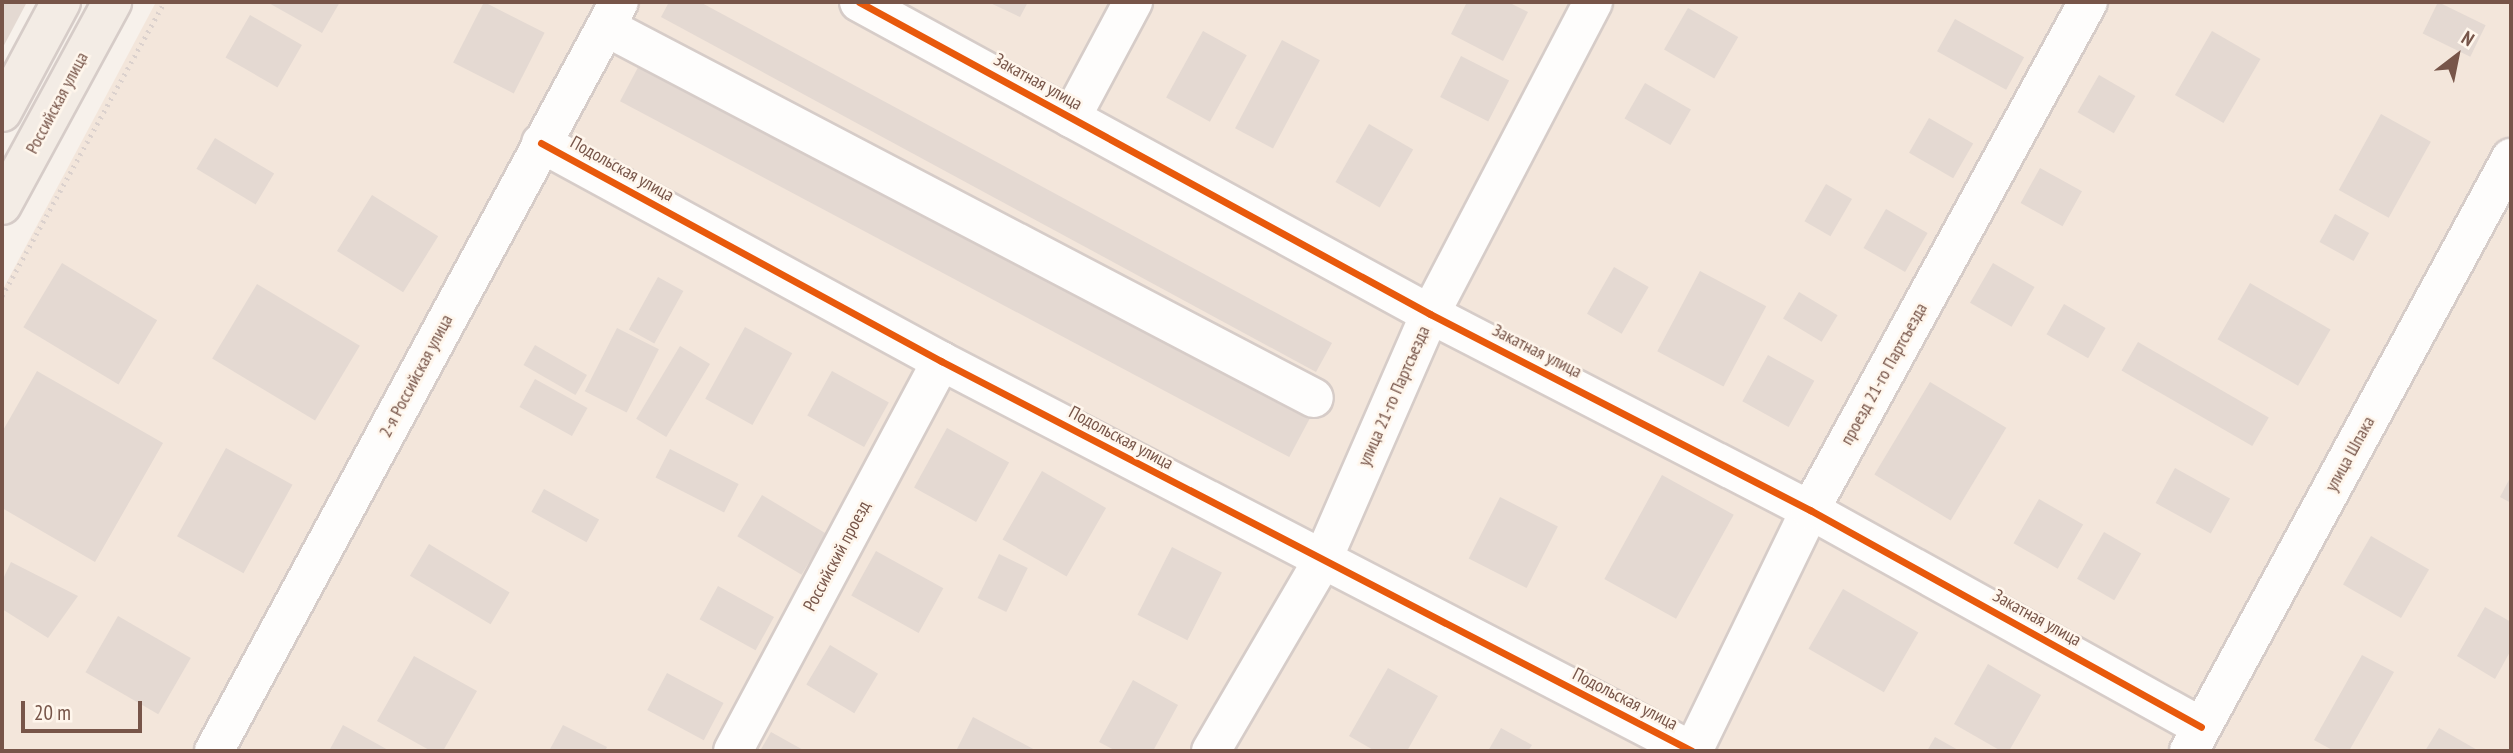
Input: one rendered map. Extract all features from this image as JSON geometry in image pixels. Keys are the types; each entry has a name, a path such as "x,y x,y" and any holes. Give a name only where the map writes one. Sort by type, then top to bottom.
{"main road":[{"path":"2,112 61,2"},
{"name":"Российская улица","path":"2,205 112,2"}],"street":[{"name":"Закатная улица","path":"859,2 1430,314 1810,510 2195,739"},
{"path":"1071,118 1133,2"},
{"name":"улица 21-го Партсъезда","path":"1211,751 1322,561 1430,314 1593,2"},
{"name":"проезд 21-го Партсъезда","path":"1692,751 1810,510 2088,2"},
{"path":"612,14 1314,398"},
{"name":"2-я Российская улица","path":"214,751 612,14"},
{"name":"Подольская улица","path":"541,143 941,361 1692,751"},
{"name":"улица Шпака","path":"2195,739 2511,158"},
{"name":"Российский проезд","path":"733,751 941,361"}],"path":[{"path":"2,296 164,2"}],"shaded area":[{"path":"156,2 2511,2 2511,751 2,751 2,291"}],"building":[{"path":"2,2 27,2 2,49"},
{"path":"267,2 340,2 322,33"},
{"path":"484,2 545,33 514,93 453,63"},
{"path":"669,2 700,2 1332,343 1316,372 661,17"},
{"path":"988,2 1028,2 1020,17"},
{"path":"1467,2 1508,2 1528,12 1503,61 1451,34"},
{"path":"2438,2 2486,25 2470,57 2423,33"},
{"path":"1688,8 1738,37 1714,79 1664,50"},
{"path":"250,15 302,45 277,87 226,57"},
{"path":"1955,19 2024,57 2006,90 1937,51"},
{"path":"1203,31 1247,55 1210,122 1166,97"},
{"path":"2212,31 2260,59 2223,123 2175,95"},
{"path":"1282,40 1320,60 1273,148 1235,128"},
{"path":"1461,56 1509,81 1488,122 1440,97"},
{"path":"643,58 1312,414 1289,457 620,101"},
{"path":"2099,75 2135,96 2114,133 2078,112"},
{"path":"1645,83 1691,110 1670,145 1624,119"},
{"path":"2381,114 2431,142 2389,218 2339,190"},
{"path":"1929,118 1973,143 1953,178 1909,153"},
{"path":"1369,124 1413,150 1380,208 1336,182"},
{"path":"215,138 274,174 256,204 196,169"},
{"path":"2040,168 2082,191 2063,226 2021,203"},
{"path":"1826,184 1852,199 1830,236 1804,221"},
{"path":"372,195 438,236 403,292 337,251"},
{"path":"1886,209 1928,233 1905,272 1864,248"},
{"path":"2335,214 2369,233 2354,261 2319,242"},
{"path":"62,263 157,320 119,384 23,327"},
{"path":"1993,263 2035,287 2012,327 1970,303"},
{"path":"1614,267 1649,287 1622,334 1587,314"},
{"path":"1700,271 1766,306 1723,387 1657,351"},
{"path":"658,277 683,291 654,344 629,329"},
{"path":"2250,283 2331,330 2298,386 2218,339"},
{"path":"257,284 360,346 315,420 212,359"},
{"path":"1799,292 1838,315 1822,342 1783,319"},
{"path":"2064,304 2106,328 2088,358 2046,334"},
{"path":"745,327 792,353 752,425 705,399"},
{"path":"617,328 659,349 627,413 585,391"},
{"path":"2138,342 2269,417 2252,446 2122,371"},
{"path":"535,345 587,375 575,395 524,365"},
{"path":"680,346 710,364 666,437 636,419"},
{"path":"1768,355 1814,381 1789,427 1742,401"},
{"path":"37,371 163,443 95,562 2,508 2,432"},
{"path":"832,371 889,403 864,447 807,416"},
{"path":"535,379 587,408 572,436 519,407"},
{"path":"1930,382 2006,428 1951,520 1874,475"},
{"path":"947,428 1009,462 976,522 914,487"},
{"path":"226,448 292,485 244,573 177,536"},
{"path":"670,449 739,484 724,512 655,478"},
{"path":"2175,468 2230,499 2211,534 2156,503"},
{"path":"1042,471 1106,508 1067,576 1002,539"},
{"path":"1662,475 1734,515 1676,619 1604,579"},
{"path":"2511,476 2511,503 2500,497"},
{"path":"544,489 599,520 586,542 531,512"},
{"path":"762,495 826,534 802,575 737,536"},
{"path":"1500,497 1558,527 1527,588 1469,558"},
{"path":"2039,499 2083,524 2058,569 2014,543"},
{"path":"2104,532 2141,554 2114,600 2077,579"},
{"path":"2371,536 2429,570 2401,618 2343,584"},
{"path":"429,544 510,592 491,624 410,576"},
{"path":"1172,547 1222,572 1187,640 1137,615"},
{"path":"876,551 943,588 919,633 851,596"},
{"path":"999,554 1028,568 1006,612 978,598"},
{"path":"11,562 78,596 48,638 2,609 2,581"},
{"path":"718,586 774,617 756,650 700,619"},
{"path":"1843,589 1918,632 1884,692 1808,649"},
{"path":"2485,607 2511,622 2511,650 2495,679 2457,656"},
{"path":"118,616 191,658 158,714 86,672"},
{"path":"830,645 878,674 854,713 806,684"},
{"path":"2362,655 2394,672 2349,751 2334,751 2314,740"},
{"path":"414,656 477,691 443,751 431,751 377,721"},
{"path":"1988,664 2041,695 2009,751 2001,751 1954,724"},
{"path":"1388,668 1438,696 1407,751 1375,751 1349,736"},
{"path":"667,673 724,703 704,740 647,710"},
{"path":"1133,680 1178,705 1153,751 1116,751 1099,742"},
{"path":"973,717 1037,751 956,751"},
{"path":"343,725 390,751 329,751"},
{"path":"563,725 607,747 605,751 549,751"},
{"path":"1501,728 1532,745 1528,751 1488,751"},
{"path":"2439,728 2479,751 2425,751"},
{"path":"771,732 805,751 760,751"},
{"path":"1935,737 1960,751 1927,751"}],"cycle path":[{"path":"859,2 1430,314 1810,510 2201,727"},
{"path":"541,143 941,361 1692,751"}]}
